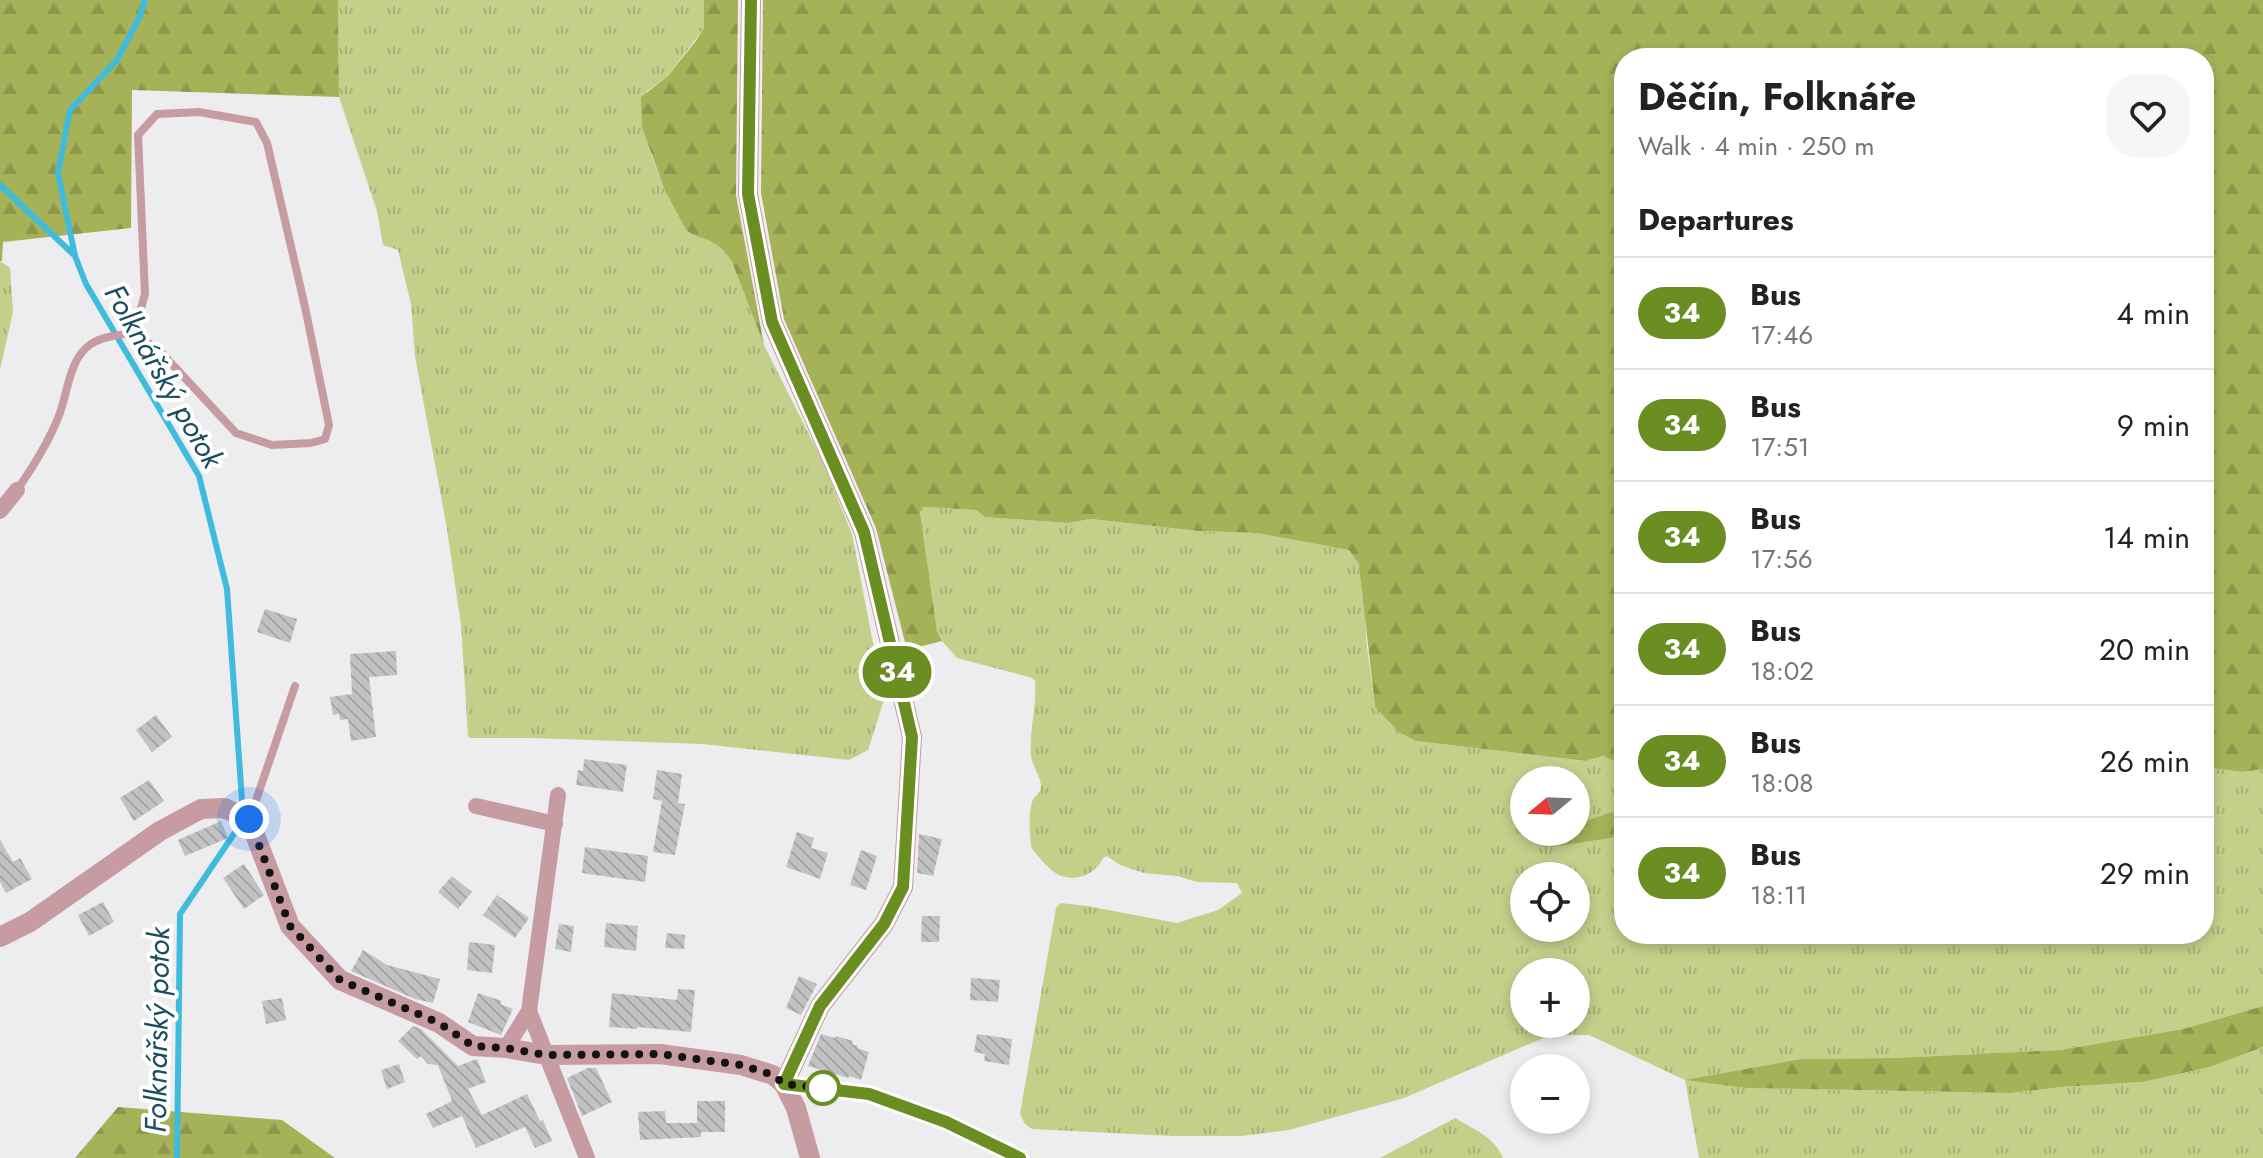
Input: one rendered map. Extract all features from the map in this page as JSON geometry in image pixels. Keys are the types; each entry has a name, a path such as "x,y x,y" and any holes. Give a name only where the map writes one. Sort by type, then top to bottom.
{"street":[{"path":"751,0 748,194 772,322 864,532 912,737 903,887 884,924 820,1006 784,1084"},
{"path":"0,511 17,490"},
{"path":"506,1048 529,1011 558,795"},
{"path":"476,806 555,824"},
{"path":"0,937 30,922 160,831 201,809 224,808 249,819 290,926 340,980 439,1023 473,1046 546,1055 660,1054 741,1065 773,1075 784,1084 796,1108 810,1158"},
{"path":"529,1011 587,1158"}],"lane":[{"path":"17,490 59,417 76,362 89,345 105,338 134,333 159,350 236,433 272,445 325,439 329,425 305,307 267,143 256,122 199,112 157,114 138,135 145,294 134,333"},
{"path":"249,819 295,686"},
{"path":"784,1084 869,1094 946,1122 1020,1158"}],"green space":[{"path":"0,0 338,0 339,97 132,90 131,228 3,242 0,261"},
{"path":"338,0 704,0 704,28 668,76 646,92 651,154 665,191 686,230 715,244 732,262 764,345 823,462 852,534 884,700 868,750 849,760 702,744 468,736 461,625 415,356 411,304 398,250 383,245 377,211 339,97"},
{"path":"704,0 738,0 736,195 764,345 732,262 715,244 686,230 665,191 642,127 641,97 668,76 695,42 704,28"},
{"path":"763,0 2263,0 2263,769 2243,772 2214,768 2214,48 1614,48 1614,761 1603,756 1585,761 1416,741 1399,732 1375,707 1359,564 1349,550 1257,533 1198,531 1091,519 1068,523 985,517 976,510 924,507 920,512 937,631 942,641 907,650 876,528 784,319 761,193"},
{"path":"0,261 10,268 13,312 0,370"},
{"path":"924,507 976,510 985,517 1068,523 1091,519 1198,531 1257,533 1349,550 1360,564 1362,573 1375,707 1416,741 1584,761 1603,756 1614,761 1614,811 1590,819 1590,766 1510,766 1510,846 1590,846 1590,841 1614,837 1614,944 2214,944 2214,768 2243,772 2263,769 2263,1006 2183,1029 2060,1050 1800,1059 1688,1080 1746,1088 2011,1093 2143,1082 2210,1067 2263,1047 2263,1158 1699,1158 1685,1080 1590,1035 1590,958 1510,958 1510,1038 1543,1038 1404,1098 1289,1130 1242,1136 1032,1129 1020,1114 1056,908 1061,903 1087,906 1177,923 1218,910 1242,893 1237,883 1197,882 1177,876 1144,873 1120,865 1107,856 1084,876 1064,877 1050,869 1031,846 1030,813 1041,786 1031,756 1035,680 957,658 937,631 920,512"},
{"path":"1614,811 1614,837 1590,841 1590,819"},
{"path":"2263,1006 2263,1047 2210,1067 2143,1082 2011,1093 1746,1088 1685,1080 1800,1059 2060,1050 2183,1029"},
{"path":"118,1107 282,1120 335,1158 75,1158"},
{"path":"1455,1118 1495,1144 1503,1158 1380,1158"}],"building":[{"path":"265,609 297,619 290,643 257,632"},
{"path":"396,651 397,675 369,677 376,737 351,741 348,719 340,720 339,714 333,715 330,697 352,694 350,654"},
{"path":"156,715 172,737 152,752 136,730"},
{"path":"584,759 627,765 623,792 576,785 578,770 583,771"},
{"path":"657,770 682,774 678,803 685,804 675,855 653,852 662,801 653,799"},
{"path":"149,780 164,801 134,821 120,798"},
{"path":"221,821 228,838 185,856 178,840"},
{"path":"797,832 814,838 811,848 828,853 820,879 786,867"},
{"path":"919,834 942,839 933,876 917,873"},
{"path":"0,840 13,862 20,858 32,879 6,893 0,882"},
{"path":"585,847 648,856 645,882 582,873"},
{"path":"861,850 877,856 866,890 850,885"},
{"path":"244,864 264,895 244,909 223,878"},
{"path":"452,876 472,892 458,909 438,892"},
{"path":"497,895 529,918 515,938 483,915"},
{"path":"103,902 114,922 89,936 78,915"},
{"path":"922,916 940,916 939,942 921,942"},
{"path":"606,923 638,926 636,951 604,947"},
{"path":"559,924 574,926 571,952 555,949"},
{"path":"667,933 685,935 684,949 665,948"},
{"path":"469,942 495,945 492,973 467,970"},
{"path":"363,950 387,965 440,979 433,1003 415,999 351,971"},
{"path":"799,976 817,984 801,1015 786,1008"},
{"path":"971,978 1000,980 998,1002 970,1000"},
{"path":"678,989 695,990 691,1032 609,1027 612,993 677,1000"},
{"path":"478,993 502,1001 500,1004 513,1009 501,1035 468,1022"},
{"path":"282,998 286,1020 266,1024 262,1001"},
{"path":"413,1026 421,1029 458,1066 477,1059 486,1082 468,1089 482,1115 527,1094 552,1141 535,1148 525,1127 476,1148 462,1116 433,1128 426,1114 452,1101 438,1065 428,1064 421,1056 417,1059 398,1041"},
{"path":"821,1034 853,1041 857,1048 869,1052 861,1080 808,1066"},
{"path":"977,1034 1012,1039 1009,1065 984,1061 985,1054 974,1052"},
{"path":"399,1064 405,1082 387,1089 381,1070"},
{"path":"588,1068 596,1068 612,1102 582,1116 567,1078"},
{"path":"697,1101 725,1101 725,1132 701,1132 701,1137 640,1140 638,1112 665,1111 666,1123 697,1123"}],"waterway":[{"name":"Folknářský potok","path":"145,0 117,60 70,110 58,173 75,256 86,284 199,476 227,589 242,800"},
{"path":"0,185 73,254"},
{"name":"Folknářský potok","path":"177,1158 180,914 240,825"}],"bus line":[{"name":"34","path":"751,0 748,194 772,322 864,532 912,737 903,887 884,924 820,1006 784,1084 869,1094 946,1122 1020,1158"}],"route":[{"path":"249,819 290,926 340,980 439,1023 473,1046 546,1055 660,1054 741,1065 773,1075 784,1084 823,1088"}]}
